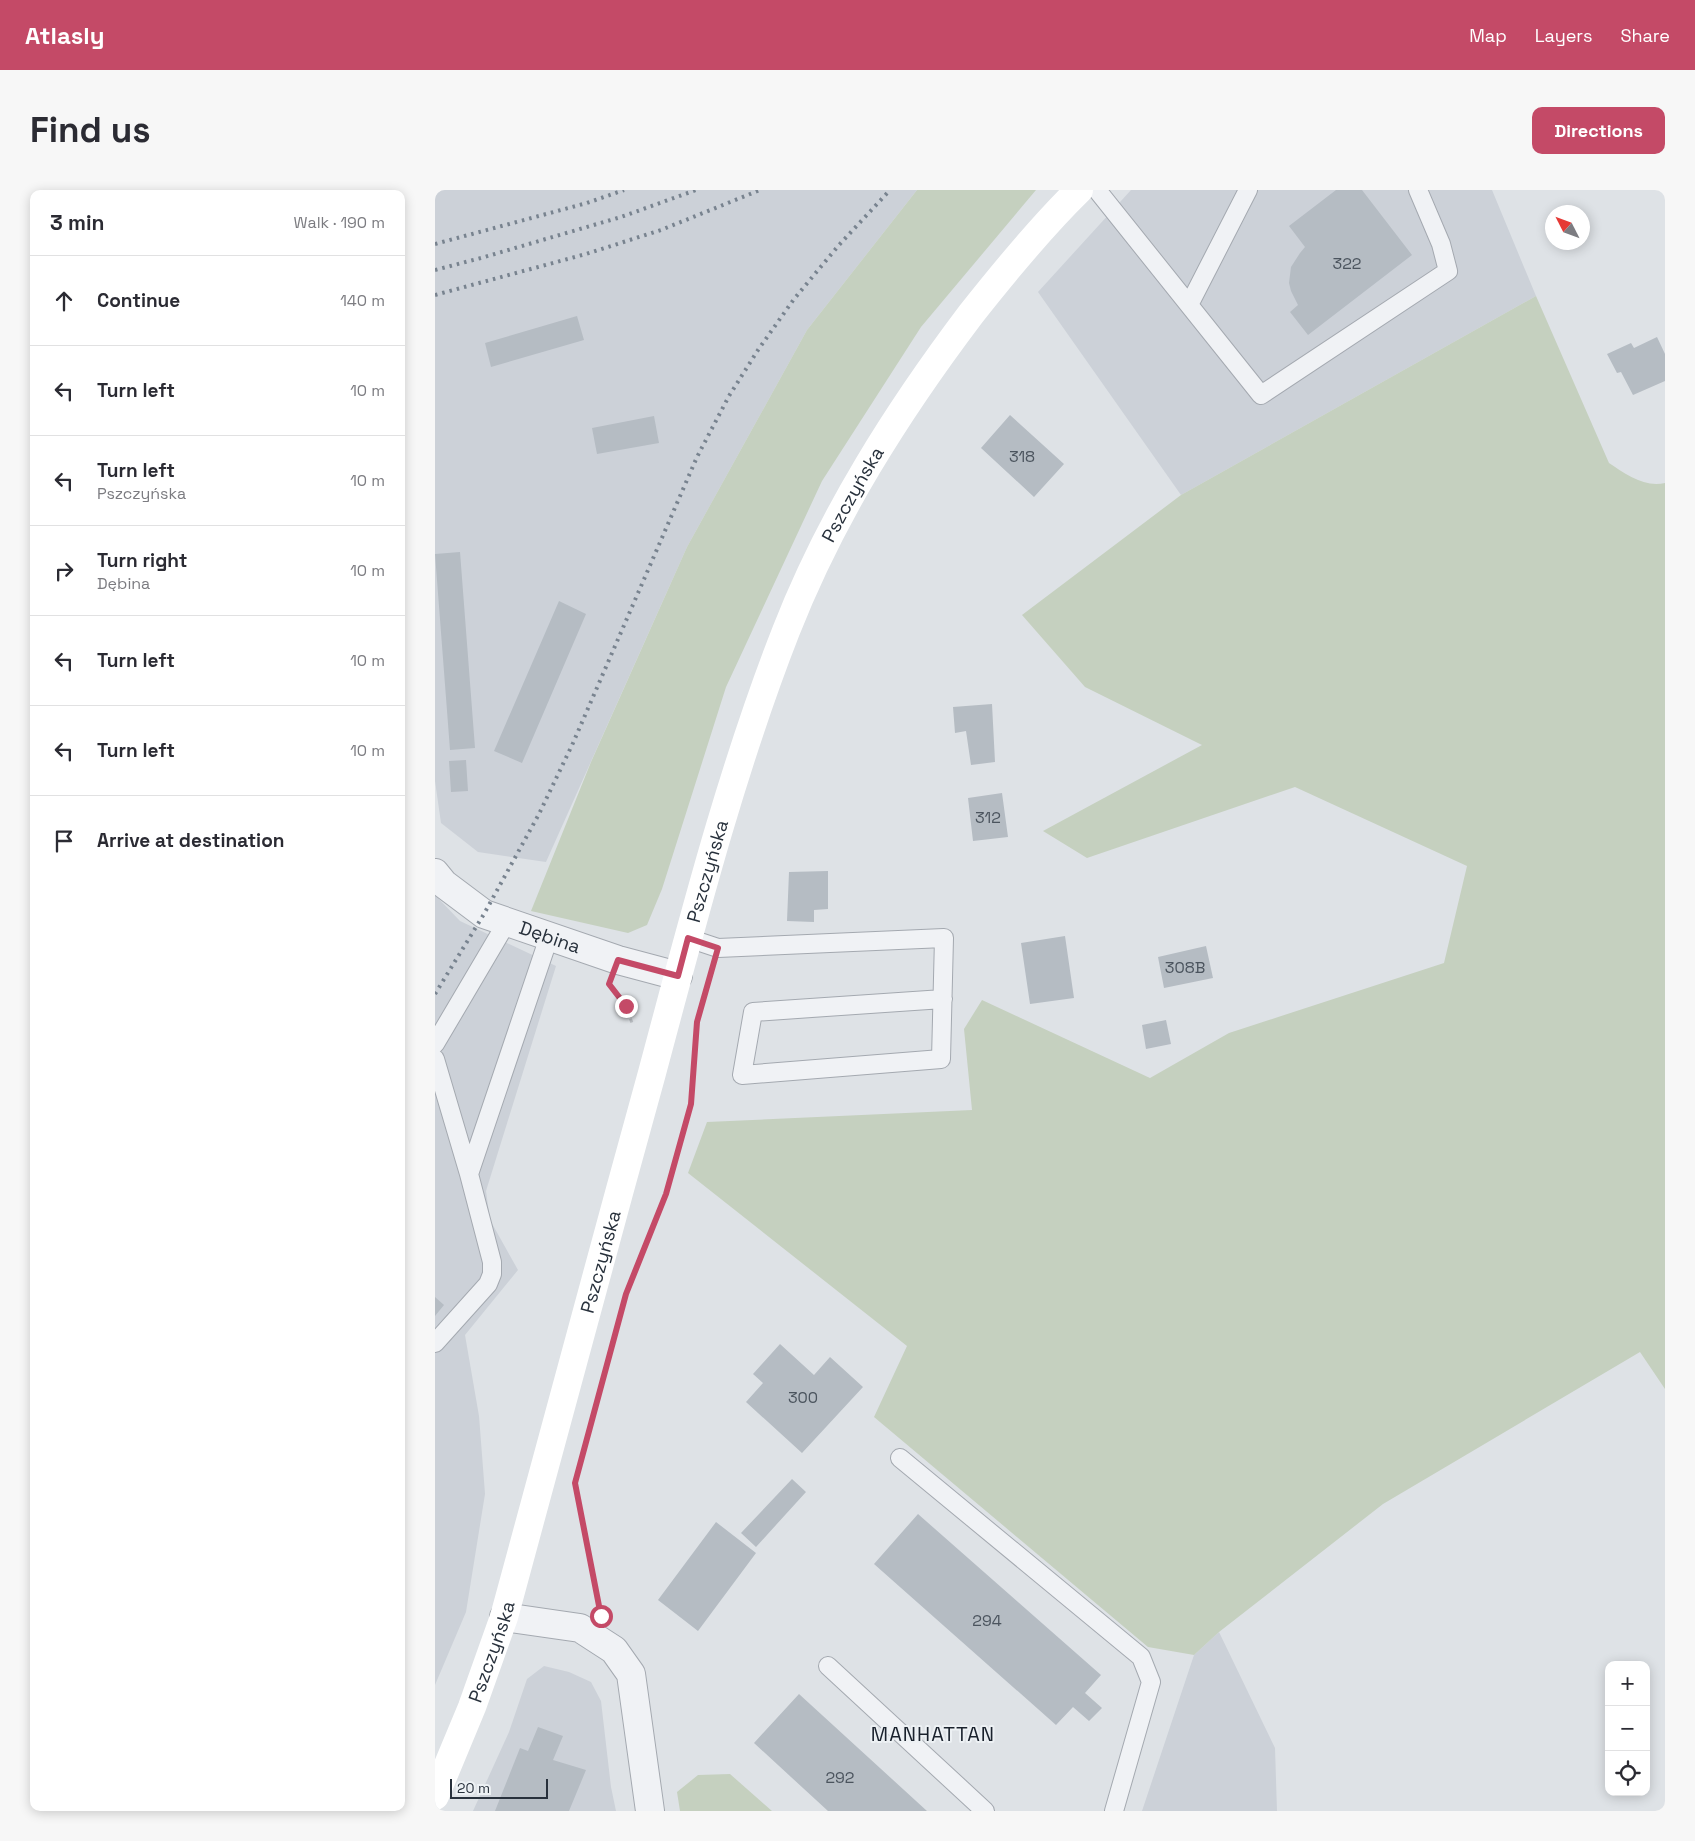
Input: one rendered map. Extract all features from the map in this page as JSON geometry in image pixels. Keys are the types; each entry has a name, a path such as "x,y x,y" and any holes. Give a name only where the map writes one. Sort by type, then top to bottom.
{"main road":[{"name":"Pszczyńska","path":"435,1796 471,1707 504,1617 688,938 750,730 787,628 825,543 876,451 929,370 997,282 1079,190"}],"street":[{"name":"Dębina","path":"435,873 445,884 484,914 618,960 678,976"},
{"path":"504,1617 581,1628 614,1650 631,1674 651,1811"}],"lane":[{"path":"1097,190 1261,395 1448,270 1441,244 1418,190"},
{"path":"1189,306 1248,190"},
{"path":"435,1044 507,922"},
{"path":"469,1174 549,937"},
{"path":"688,938 718,948 944,938 943,999 941,1059 742,1075 753,1012 943,999"},
{"path":"435,1059 469,1174 492,1262 492,1274 487,1284 435,1343"},
{"path":"900,1458 1141,1657 1151,1682 1114,1811"},
{"path":"828,1666 985,1811"}],"path":[{"path":"618,960 609,984 626,1006 632,1021 632,1028"},
{"path":"623,1303 666,1194 691,1104 696,1032"},
{"path":"599,1606 575,1483 621,1313"}],"shaded area":[{"path":"435,190 917,190 807,330 687,547 546,862 478,852 441,823 435,781"},
{"path":"1131,190 1492,190 1536,296 1181,495 1038,292"},
{"path":"435,895 460,921 556,966 486,1191 490,1220 518,1270 465,1335 479,1416 485,1494 466,1612 435,1685"},
{"path":"1219,1632 1275,1748 1277,1811 1142,1811 1194,1655"},
{"path":"544,1666 569,1672 591,1682 601,1701 611,1787 616,1811 473,1811 509,1732 527,1679"}],"green space":[{"path":"917,190 1036,190 921,327 822,481 726,687 662,889 647,925 628,933 531,911 591,762 687,547 807,330"},
{"path":"1536,296 1609,463 1643,482 1650,484 1665,483 1665,1389 1640,1352 1383,1504 1219,1632 1194,1655 1148,1647 874,1417 907,1346 688,1173 707,1122 972,1110 964,1029 982,1000 1150,1078 1229,1033 1444,963 1467,866 1295,787 1087,858 1043,831 1202,745 1085,687 1022,615 1181,495"},
{"path":"730,1774 772,1811 680,1811 677,1792 698,1775"}],"building":[{"path":"1336,190 1362,190 1412,255 1308,335 1290,312 1298,305 1289,283 1291,267 1305,247 1289,226"},
{"path":"577,316 584,340 491,367 485,343"},
{"path":"1657,337 1665,354 1665,381 1633,395 1621,372 1617,373 1607,354 1631,343 1634,348"},
{"path":"1010,415 1064,464 1034,497 981,448"},
{"path":"654,416 659,443 597,454 592,428"},
{"path":"460,552 475,748 450,750 435,554"},
{"path":"559,601 586,614 522,763 494,751"},
{"path":"992,704 995,762 971,765 966,731 955,733 953,707"},
{"path":"466,760 468,791 451,792 449,761"},
{"path":"1002,793 1008,837 973,841 968,798"},
{"path":"828,871 828,909 814,910 814,922 787,921 789,872"},
{"path":"1065,936 1074,998 1030,1004 1021,943"},
{"path":"1206,946 1213,978 1164,988 1158,957"},
{"path":"1166,1020 1171,1044 1146,1049 1142,1025"},
{"path":"435,1297 444,1305 435,1316"},
{"path":"780,1344 814,1375 830,1357 863,1387 802,1453 746,1402 763,1383 753,1374"},
{"path":"792,1479 806,1492 756,1547 741,1533"},
{"path":"918,1514 1101,1675 1085,1693 1102,1708 1089,1721 1073,1707 1056,1725 874,1564"},
{"path":"716,1522 756,1553 698,1631 658,1600"},
{"path":"799,1694 927,1811 828,1811 754,1743"},
{"path":"538,1727 563,1736 553,1760 586,1770 569,1811 495,1811 520,1748 528,1751"}],"railway":[{"path":"435,244 587,203 624,190"},
{"path":"435,270 621,217 696,190"},
{"path":"435,295 586,254 661,230 760,190"},
{"path":"435,994 484,914 539,814 573,743 697,457 729,396 758,350 794,299 839,245 890,190"}],"district":[{"name":"MANHATTAN","path":"933,1734"}],"route":[{"path":"601,1616 575,1483 626,1294 666,1194 691,1104 697,1022 718,948 688,938 678,976 618,960 609,984 626,1006"}]}
